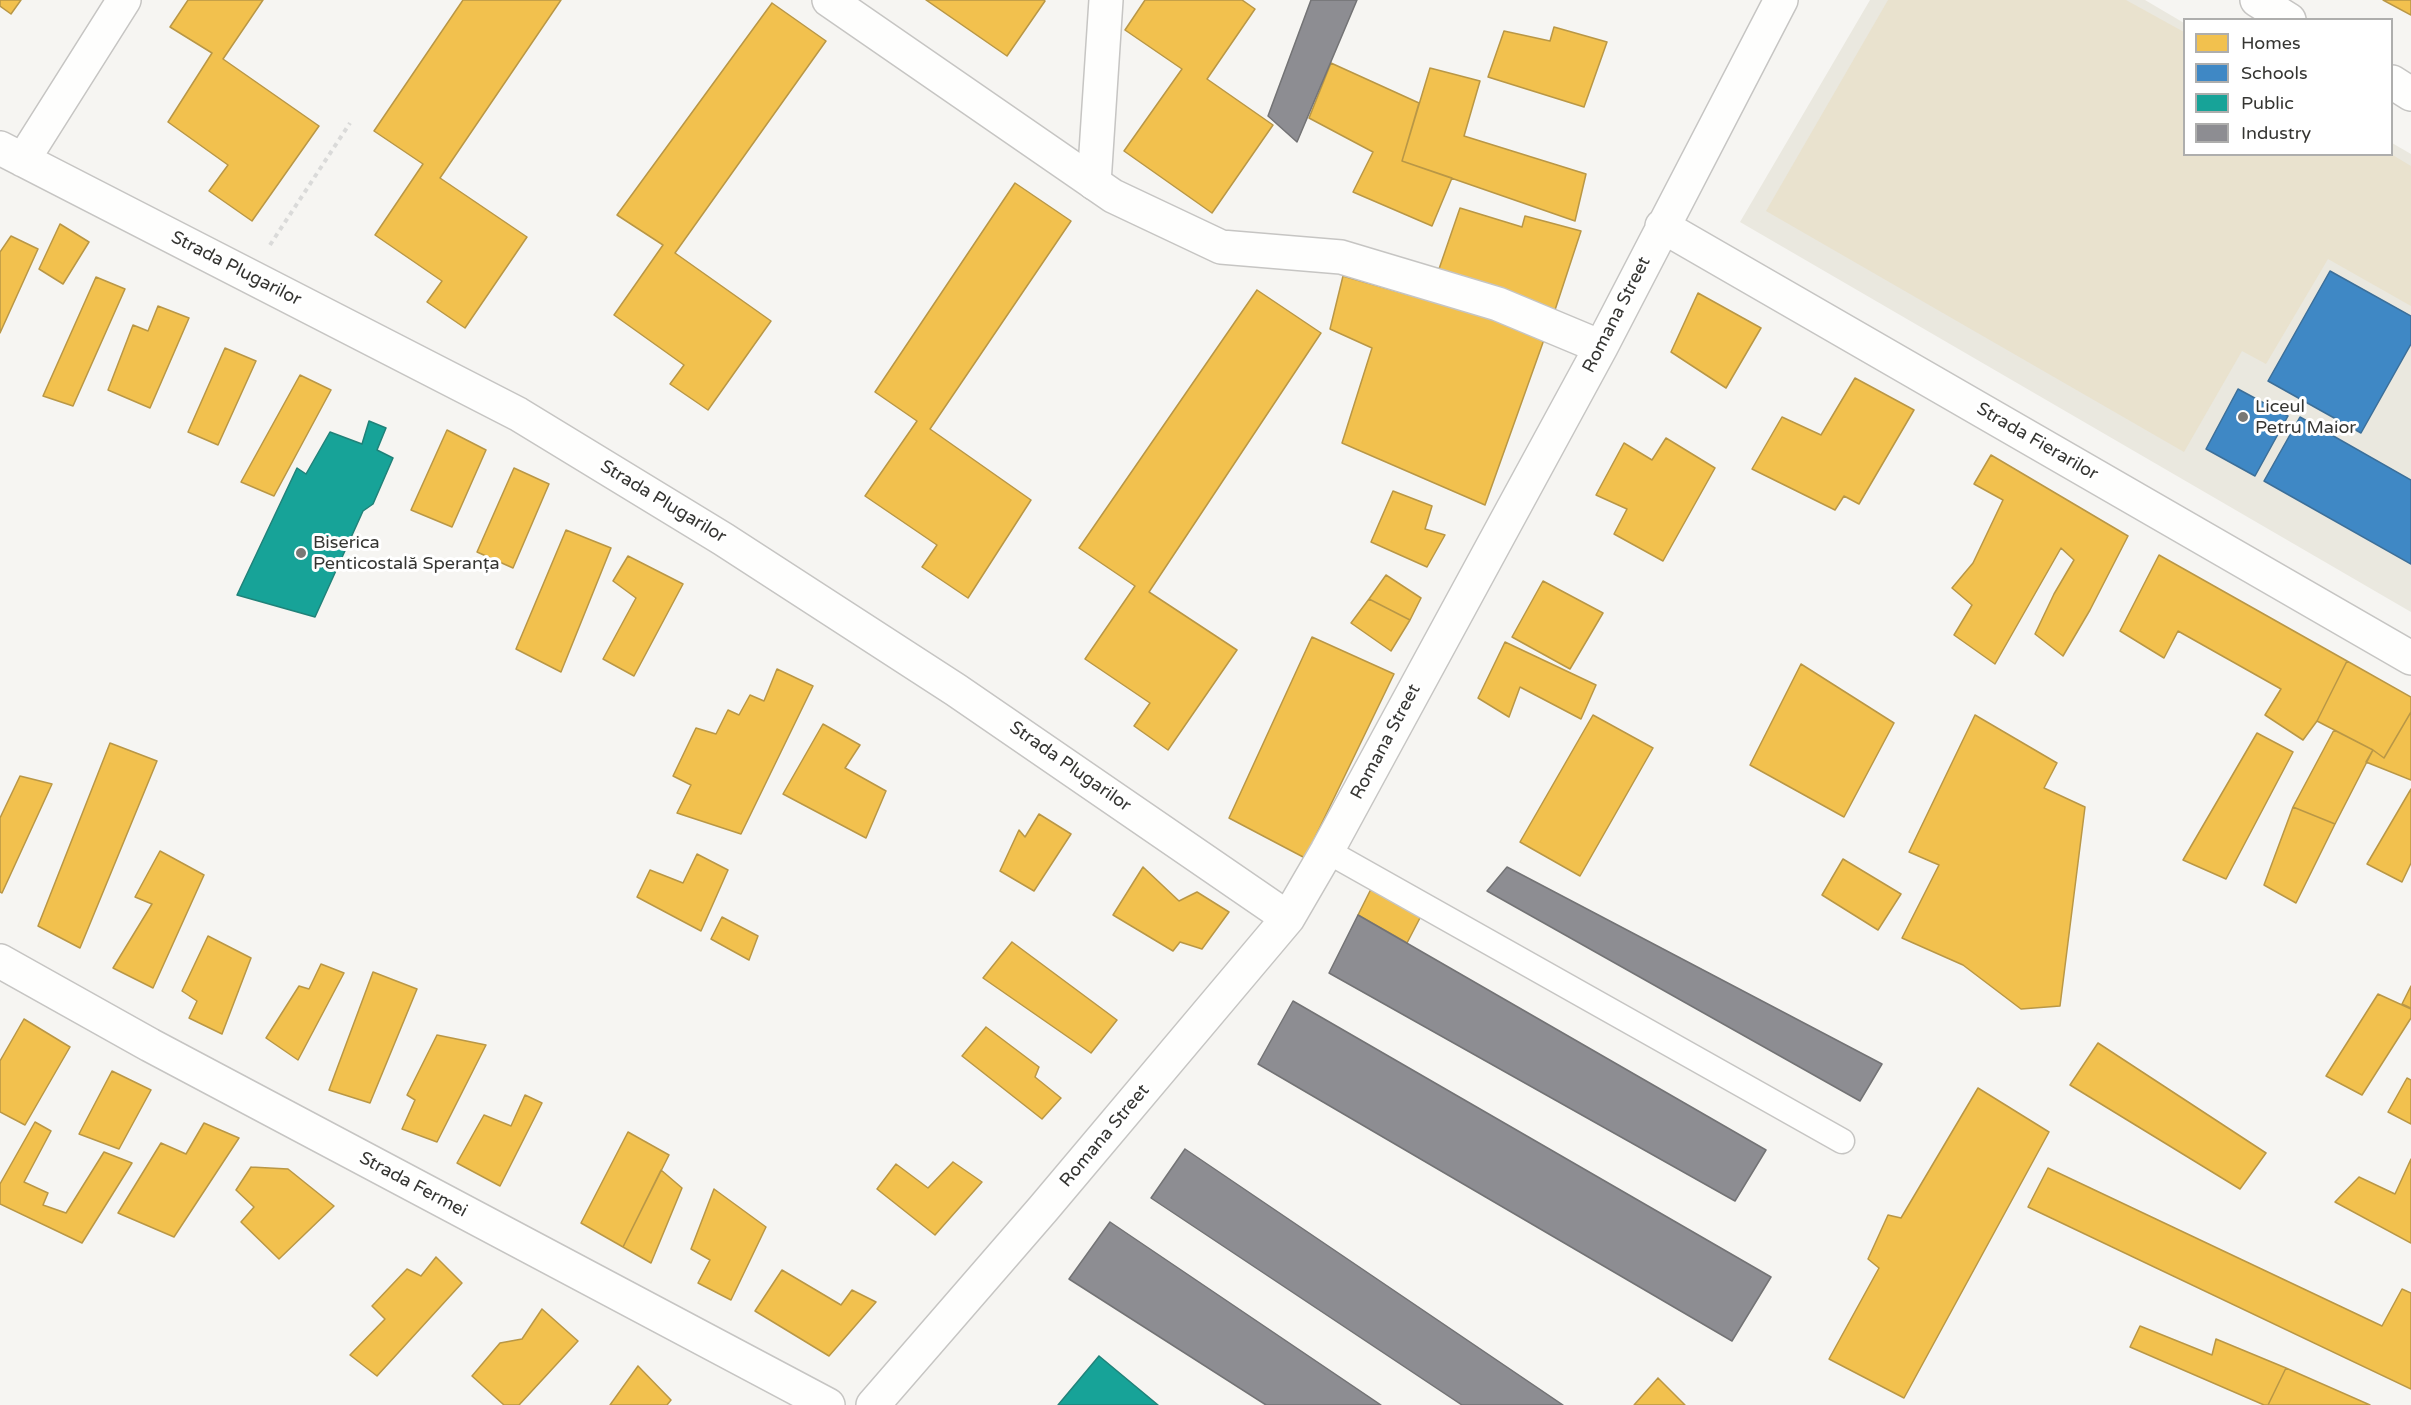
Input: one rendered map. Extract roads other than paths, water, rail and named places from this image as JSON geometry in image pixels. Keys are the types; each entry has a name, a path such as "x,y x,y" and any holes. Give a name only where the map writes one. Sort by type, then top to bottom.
{"street":[{"path":"12,154 124,0"},
{"path":"829,0 1113,196 1221,247 1341,257 1498,304 1601,347"},
{"path":"1094,183 1106,0"},
{"name":"Romana Street","path":"873,1405 1043,1209 1288,918 1327,851 1601,347 1781,0"},
{"path":"2257,0 2286,18"},
{"path":"2393,83 2411,94"},
{"name":"Strada Plugarilor","path":"12,154 518,414 723,539 975,702 1288,918"},
{"name":"Strada Fierarilor","path":"1662,226 2411,658"},
{"name":"Strada Fermei","path":"0,961 150,1045 828,1405"}],"lane":[{"path":"1327,851 1842,1141"}],"place":[{"name":"Liceul Petru Maior","path":"2243,417"},
{"name":"Biserica Penticostală Speranța","path":"301,553"}]}
